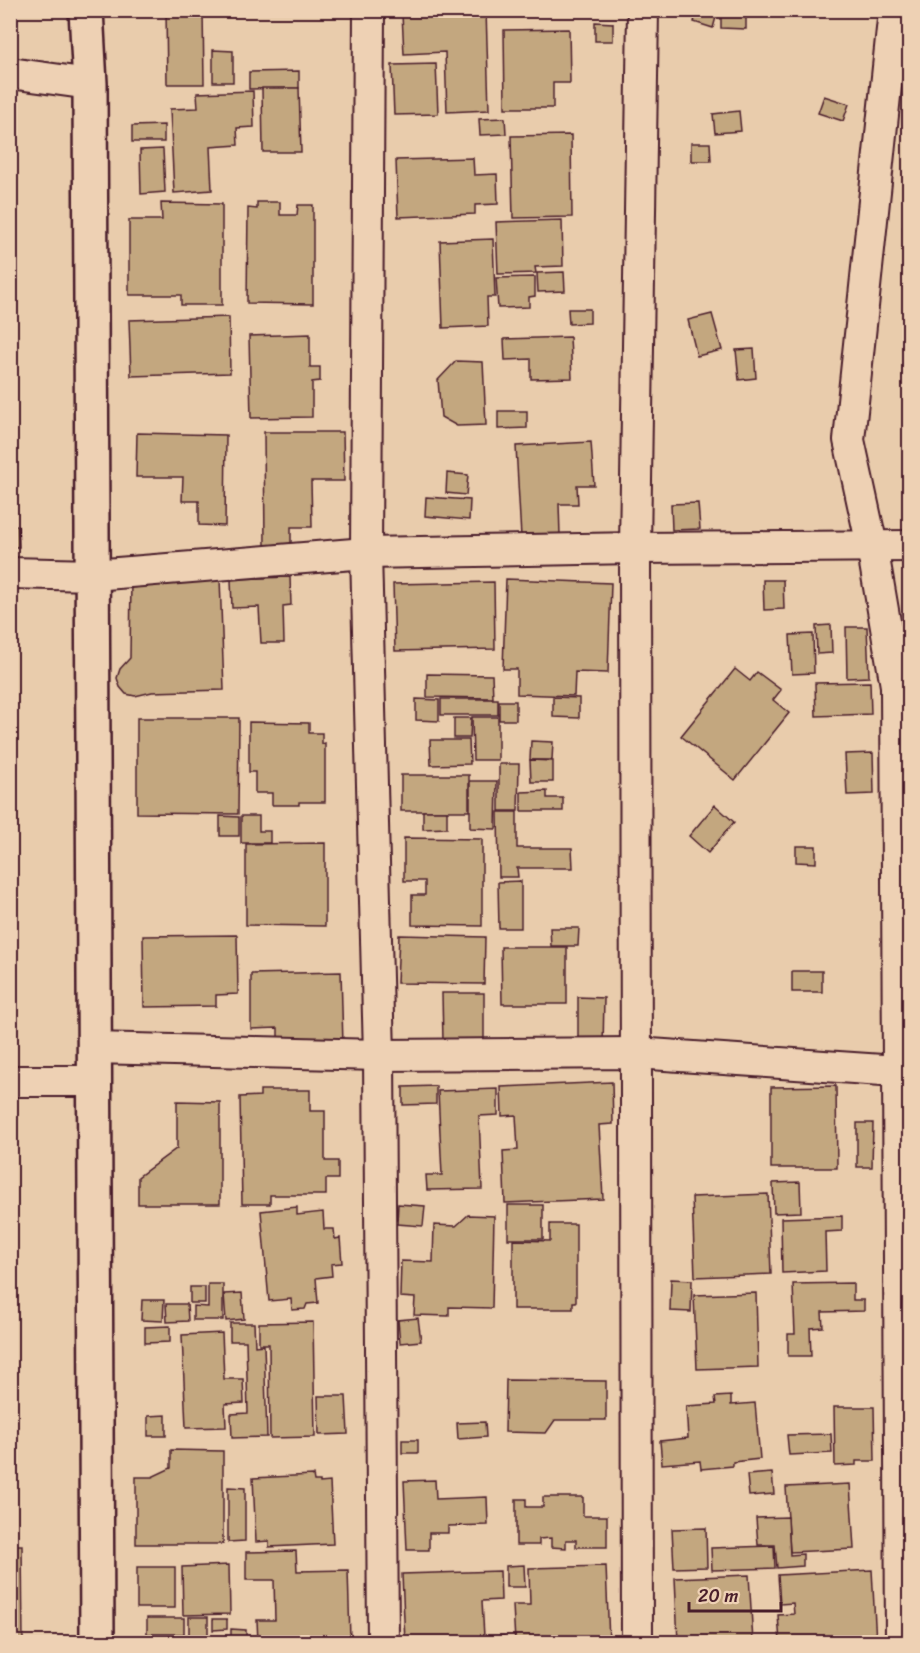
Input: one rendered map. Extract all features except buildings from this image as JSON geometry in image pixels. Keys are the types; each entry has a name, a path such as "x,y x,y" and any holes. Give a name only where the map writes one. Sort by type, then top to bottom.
{"street":[{"path":"86,10 90,84 97,1642"},
{"path":"369,10 366,553 379,1055 383,1642"},
{"path":"637,1642 635,548 643,10"},
{"path":"894,10 849,440 872,546 896,686 903,1071 901,1642"},
{"path":"10,73 90,84"},
{"path":"10,573 93,575 366,553 909,546"},
{"path":"94,1048 379,1055 636,1053 903,1071"},
{"path":"10,1081 94,1081"}]}
